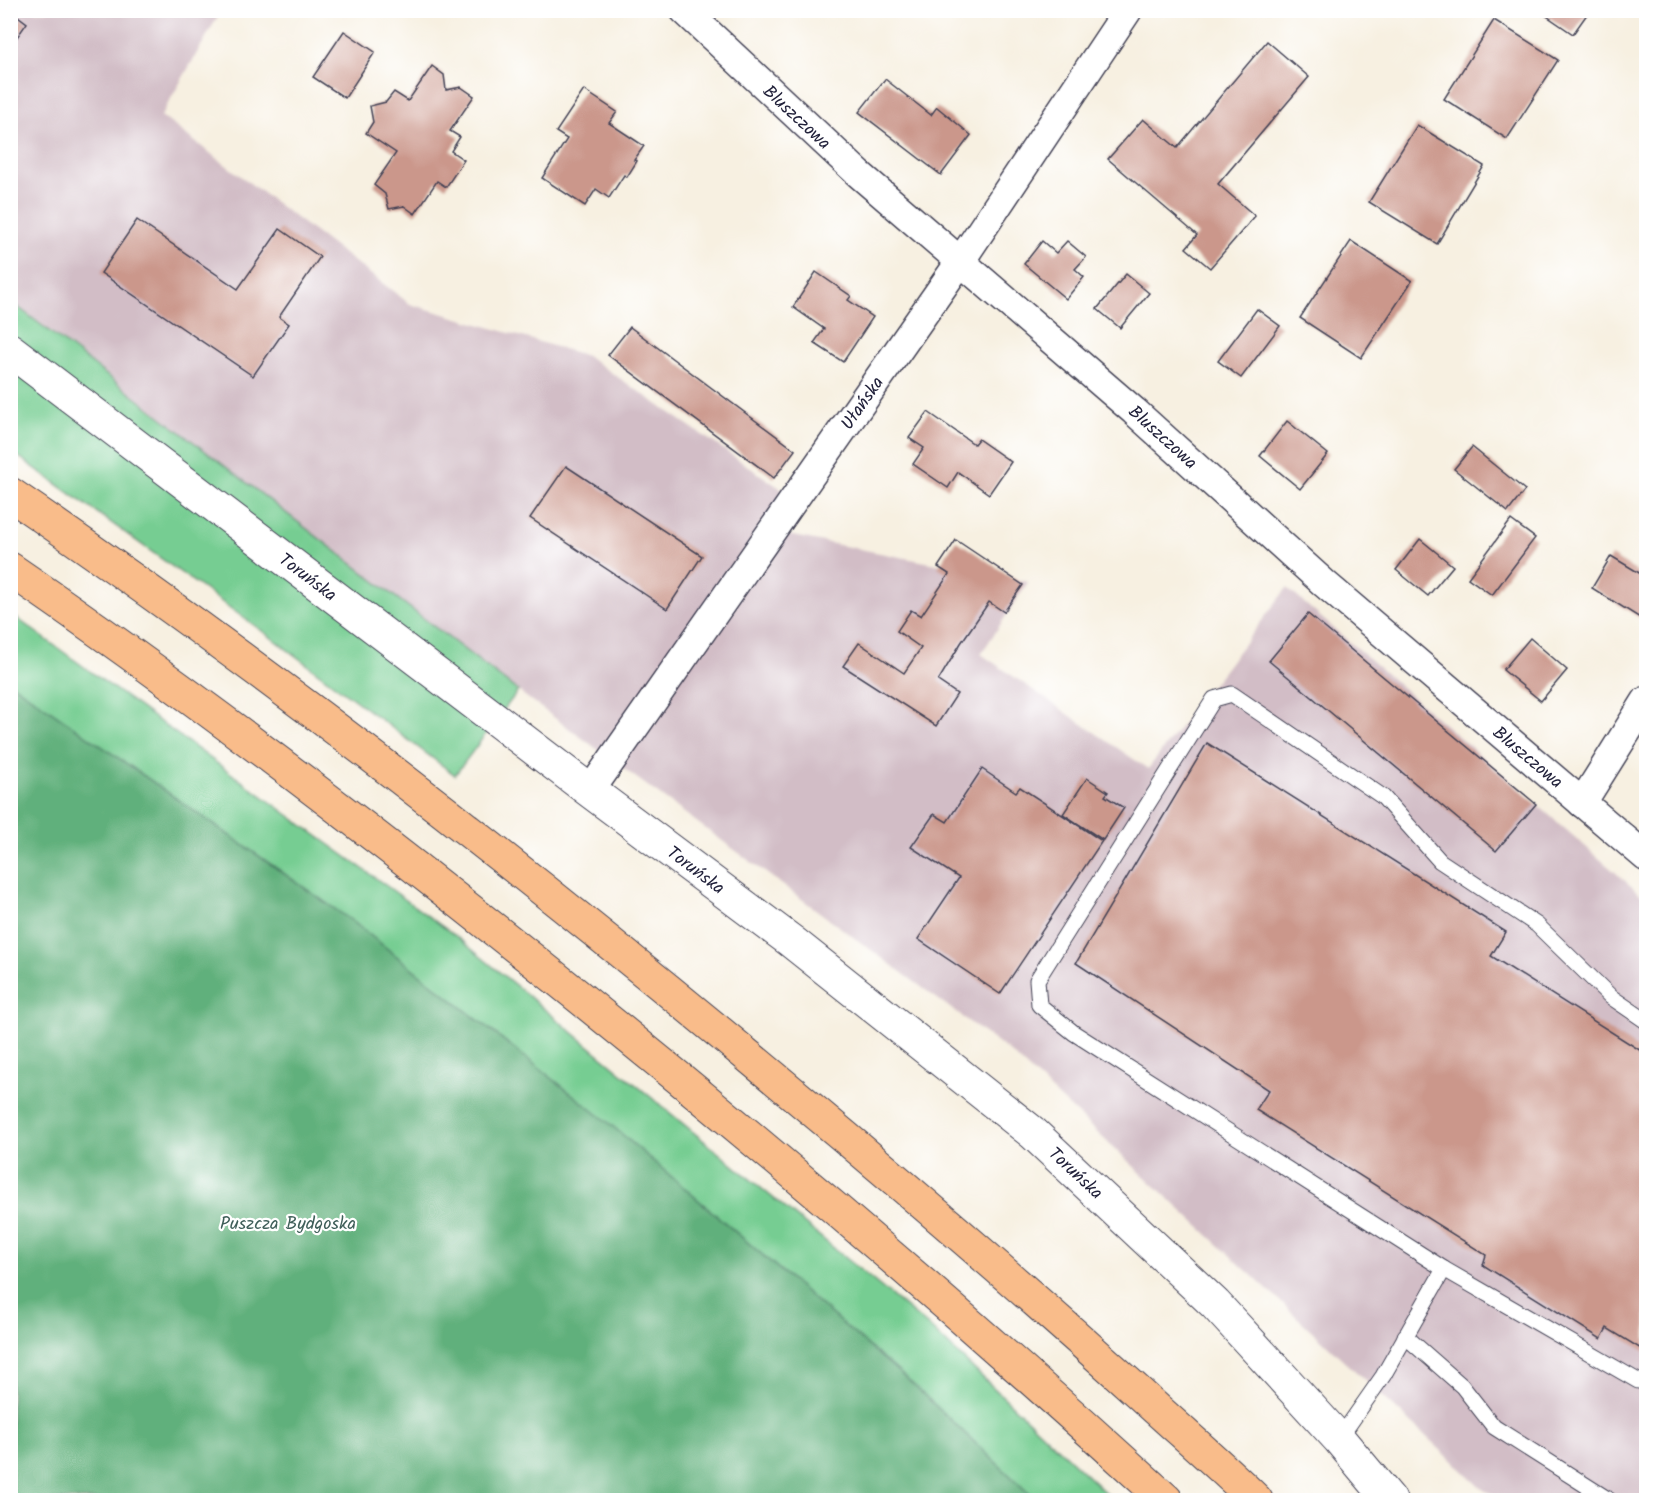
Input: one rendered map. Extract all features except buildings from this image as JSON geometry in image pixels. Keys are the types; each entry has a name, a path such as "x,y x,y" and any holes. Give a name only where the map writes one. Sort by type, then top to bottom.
{"highway":[{"path":"10,494 119,568 392,770 652,976 883,1169 1087,1346 1256,1500"},
{"path":"10,569 87,622 363,825 616,1026 845,1216 1043,1388 1166,1500"}],"street":[{"name":"Bluszczowa","path":"684,10 859,174 1134,411 1325,584 1647,857"},
{"name":"Ułańska","path":"590,791 960,262 1128,10"},
{"name":"Toruńska","path":"10,350 791,941 1033,1133 1215,1304 1339,1439 1390,1500"},
{"path":"1582,803 1647,701"}],"lane":[{"path":"1638,1381 1444,1269 1074,1034 1040,1005 1037,980 1214,699 1233,694 1383,797 1440,861 1537,925 1611,997 1647,1021"},
{"path":"1339,1439 1383,1376 1444,1269"},
{"path":"1405,1336 1462,1386 1494,1427 1609,1500"}],"shaded area":[{"path":"10,11 221,11 161,116 410,304 587,356 796,499 773,532 1028,582 981,654 1148,769 1287,588 1646,899 1646,1500 1505,1500 1485,1491 1010,1052 518,691 11,301"}],"green space":[{"path":"10,301 518,691 455,775 269,636 11,451"},
{"path":"11,614 457,937 927,1325 1113,1500 1036,1500 909,1381 610,1124 352,921 11,683"},
{"name":"Puszcza Bydgoska","path":"11,683 352,921 610,1124 909,1381 1036,1500 11,1500"}]}
